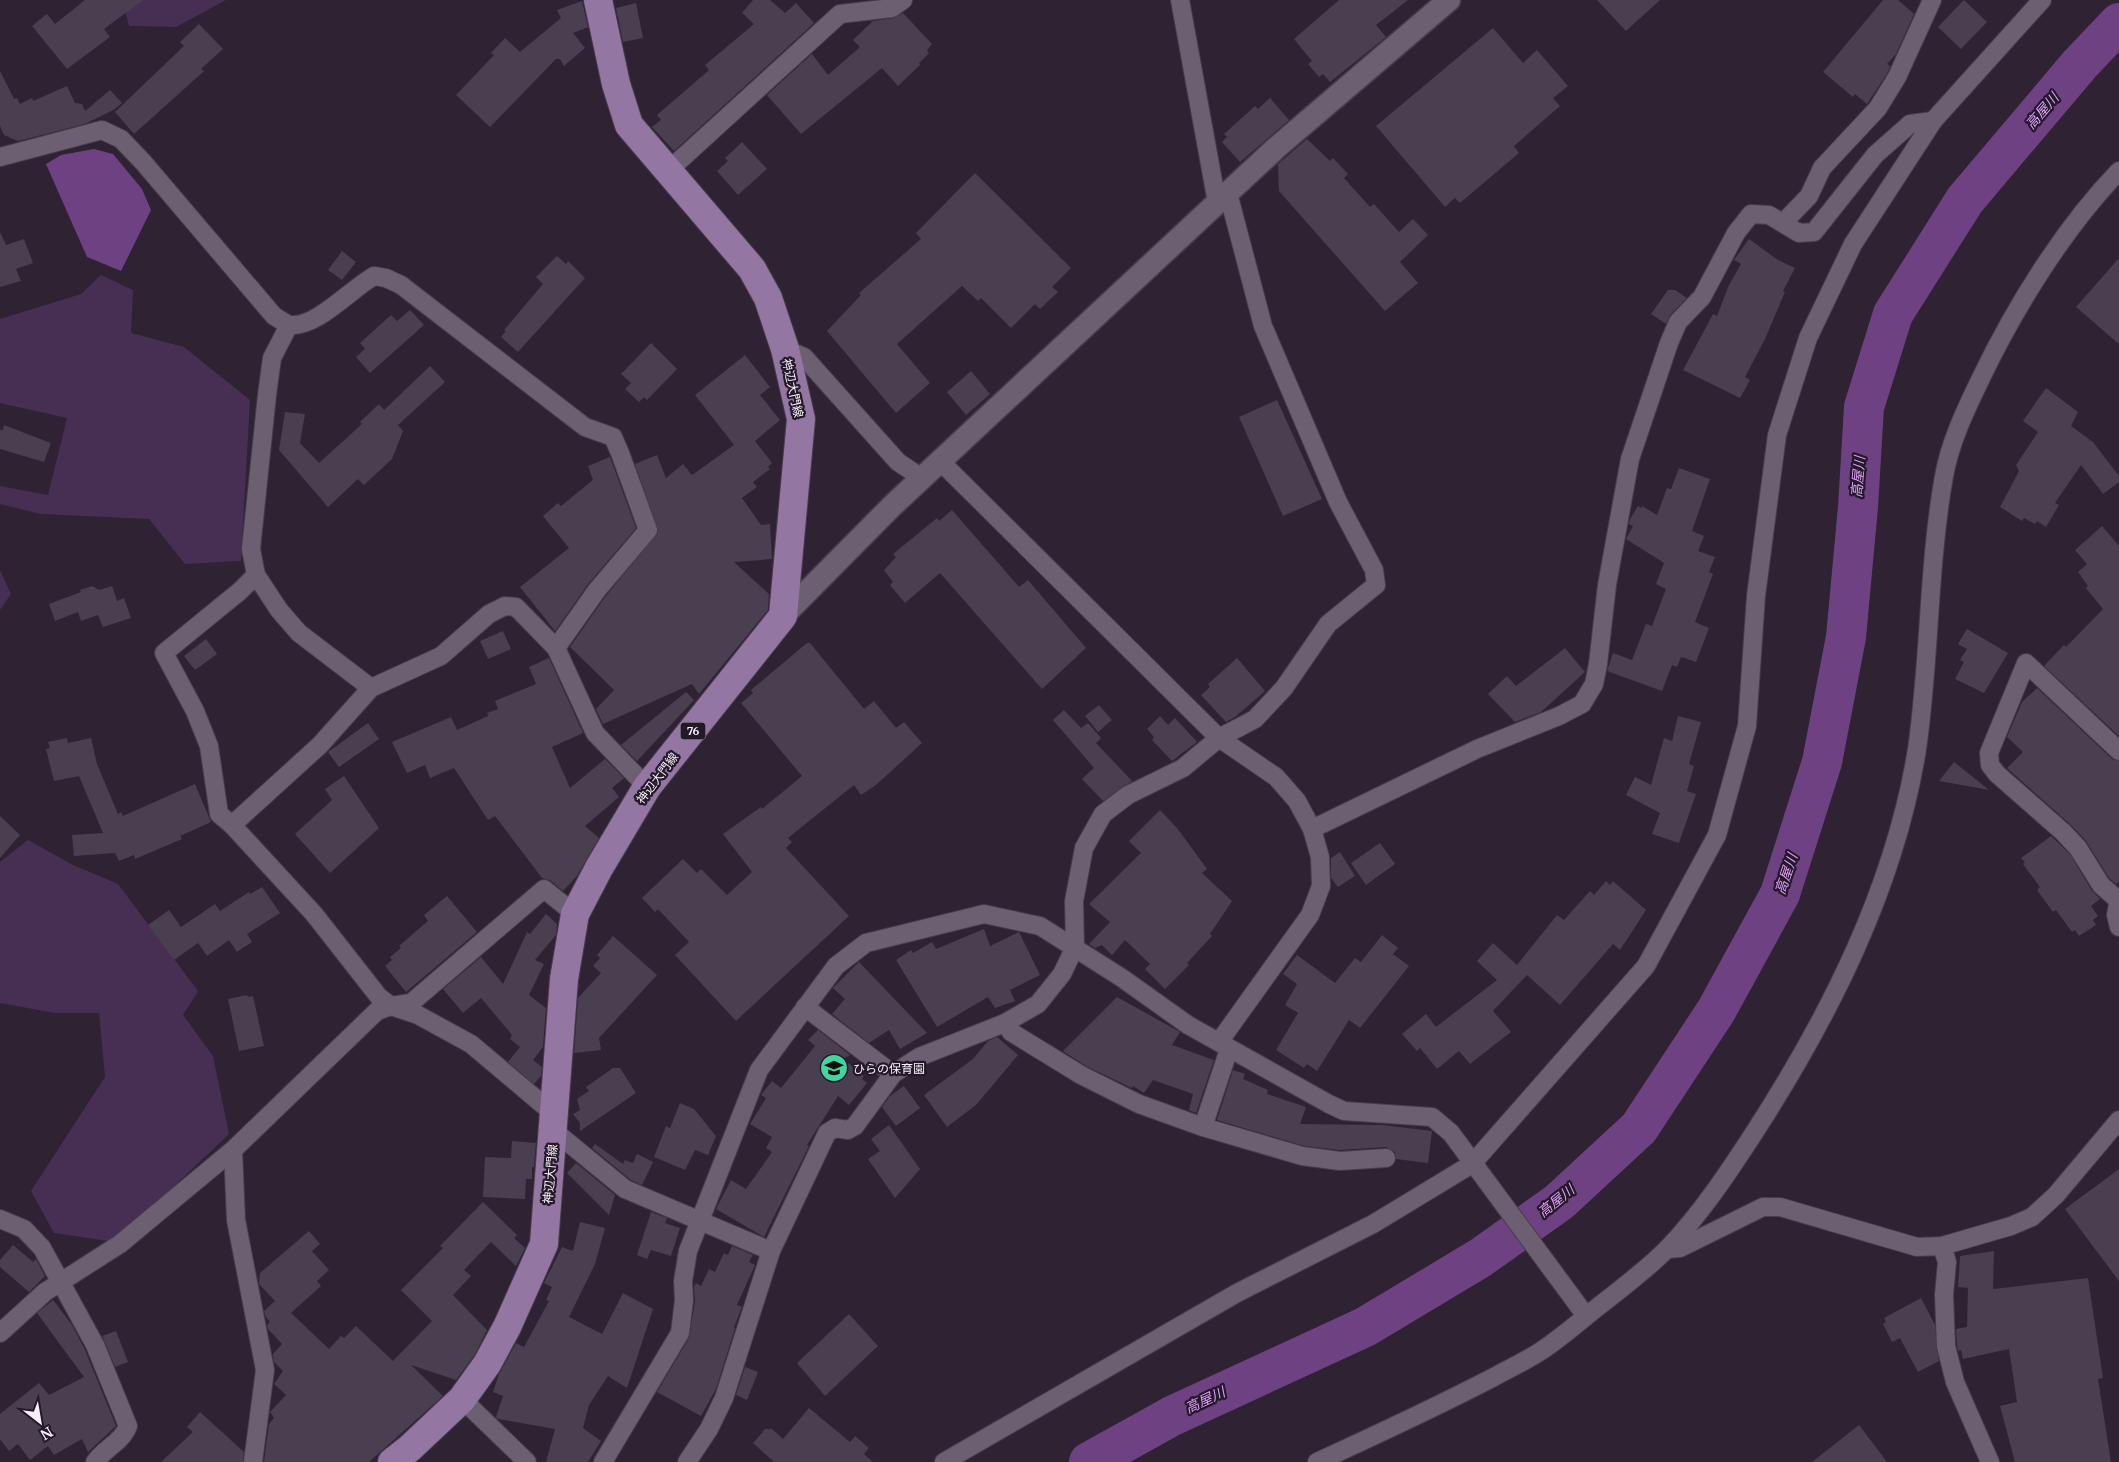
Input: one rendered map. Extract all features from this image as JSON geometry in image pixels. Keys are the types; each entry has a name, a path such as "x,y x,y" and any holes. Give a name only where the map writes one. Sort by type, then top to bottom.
{"main road":[{"name":"神辺大門線","path":"392,1462 410,1448 462,1399 487,1364 507,1328 544,1244 564,979 575,914 599,868 647,787 783,616 801,419 785,349 768,298 752,268 670,170 629,125 616,84 598,0"}],"street":[{"path":"670,170 840,14 892,8 902,0"},
{"path":"687,1462 709,1430 724,1398 771,1251 827,1133 836,1128 848,1130 855,1126 893,1074 919,1057 1005,1023 1038,1004 1062,974 1074,947 1074,901 1084,848 1103,814 1128,795 1183,768 1219,738 1254,719 1284,688 1328,624 1376,585 1374,570 1338,502 1263,326 1222,198 1180,0"},
{"path":"783,616 922,478 1222,198 1276,148 1448,0"},
{"path":"1783,223 1809,196 1822,168 1878,108 1896,77 1932,0"},
{"path":"944,1462 1237,1293 1372,1224 1475,1168 1646,966 1717,836 1747,726 1756,596 1777,435 1808,338 1853,244 1933,122 2042,0"},
{"path":"1312,828 1477,749 1559,716 1582,704 1594,684 1596,674 1607,585 1630,459 1669,342 1678,322 1702,297 1736,233 1751,214 1769,215 1799,233 1814,232 1875,155 1910,124 1933,122"},
{"path":"0,157 102,130 121,140 274,316 289,325 318,317 374,276 386,278 401,285 585,427 613,437 648,530 597,590 556,648"},
{"path":"1317,1462 1437,1407 1541,1352 1585,1314 1667,1249 1735,1163 1780,1093 1817,1029 1857,946 1882,881 1906,803 1917,749 1938,520 1945,472 1962,418 2002,333 2044,267 2101,189 2119,171"},
{"path":"289,325 272,358 267,395 252,549 256,575 279,610 300,633 371,688"},
{"path":"785,349 804,357 898,462 922,478"},
{"path":"940,461 1219,738 1276,777 1297,801 1312,828 1320,857 1321,886 1310,915 1224,1045 1203,1127"},
{"path":"256,575 240,591 164,653 195,711 209,746 219,814 232,825 314,914 379,996 391,1006 418,1015 471,1044 625,1189 771,1251"},
{"path":"232,825 320,745 371,688 442,656 488,614 504,606 516,607 556,648 596,733 647,787"},
{"path":"2119,750 2026,663 1988,753 1990,765 1997,774 2063,832 2078,848 2101,885 2119,900 2116,914 2119,927"},
{"path":"0,1333 45,1292 120,1244 232,1150 377,1011 411,1002 544,889 575,914"},
{"path":"603,1462 680,1332 684,1300 683,1281 688,1251 759,1070 836,966 866,943 984,914 1040,926 1188,1025 1344,1111 1432,1117 1450,1133 1585,1314"},
{"path":"805,1007 893,1074"},
{"path":"1005,1023 1011,1032 1081,1075 1140,1104 1203,1127 1302,1156 1340,1161 1386,1158"},
{"path":"1667,1249 1680,1248 1762,1207 1780,1207 1917,1247 1942,1246 2011,1226 2032,1216 2056,1195 2119,1120"},
{"path":"232,1150 236,1220 265,1370 253,1462"},
{"path":"0,1219 24,1229 42,1248 95,1345 128,1426 124,1435 101,1454 96,1462"},
{"path":"1942,1246 1946,1262 1944,1295 1946,1346 1955,1382 1990,1462"},
{"path":"462,1399 527,1462"}],"shaded area":[{"path":"122,0 226,0 176,27 129,26"},
{"path":"94,149 113,154 142,189 151,210 121,271 87,257 46,164 61,155"},
{"path":"101,275 133,290 131,333 184,347 250,400 241,561 185,564 149,519 41,514 0,504 0,486 48,495 67,418 0,403 0,319 81,294"},
{"path":"0,570 11,594 0,610"},
{"path":"28,840 73,865 118,884 198,991 183,1015 213,1056 229,1134 115,1242 54,1233 31,1191 105,1077 99,1013 55,1013 0,1003 0,862"}],"building":[{"path":"85,0 143,0 104,29 110,37 67,69 32,26 47,14 55,24"},
{"path":"753,0 770,0 785,13 796,3 814,23 674,151 652,127 661,120 657,115 709,70 705,65 754,24 742,13"},
{"path":"1339,0 1408,0 1376,25 1386,37 1330,82 1323,74 1319,77 1308,64 1312,61 1294,39"},
{"path":"1597,0 1660,0 1626,31"},
{"path":"1883,0 1898,0 1914,14 1896,54 1887,64 1890,66 1888,72 1867,104 1855,94 1853,97 1823,72"},
{"path":"1964,0 1987,22 1961,49 1938,27"},
{"path":"582,1 588,27 573,33 585,48 564,66 560,59 556,59 490,127 456,95 494,55 491,53 505,38 520,52 561,18 557,10"},
{"path":"636,3 643,38 623,42 616,8"},
{"path":"903,13 932,44 927,50 929,53 919,63 920,65 898,86 882,68 801,134 767,95 812,54 828,75 860,47 853,40 873,21 894,18"},
{"path":"199,24 223,49 201,69 204,71 134,134 115,112 184,46 180,42"},
{"path":"1493,28 1523,63 1537,50 1568,86 1553,98 1560,106 1514,146 1519,153 1460,203 1455,198 1445,207 1376,126"},
{"path":"0,71 14,99 17,98 20,104 32,98 33,101 67,86 75,103 82,104 85,111 110,90 122,103 115,109 85,124 18,141 4,135 0,126"},
{"path":"1270,98 1289,120 1240,162 1222,142 1227,137 1224,134 1255,106 1258,109"},
{"path":"1307,139 1330,161 1333,158 1348,174 1344,178 1370,207 1374,204 1399,232 1413,219 1428,235 1400,262 1418,283 1385,311 1279,191 1278,164"},
{"path":"742,142 767,169 738,195 717,171 728,161 725,158"},
{"path":"975,173 1071,268 1052,287 1058,292 1040,309 1035,304 1011,328 981,298 978,301 962,286 897,344 930,383 896,413 827,331 861,295 859,293 921,239 916,233"},
{"path":"0,232 6,245 24,239 33,263 16,269 21,281 0,287"},
{"path":"1749,239 1778,260 1795,268 1783,291 1785,292 1765,339 1745,377 1750,380 1740,398 1683,370 1713,314 1717,316 1729,285 1741,264 1734,260"},
{"path":"342,251 356,262 342,280 328,270"},
{"path":"557,256 566,264 568,261 585,278 518,352 501,337 506,331 504,330 543,284 536,277"},
{"path":"2119,258 2119,344 2076,307"},
{"path":"1668,290 1675,290 1687,298 1670,315 1666,324 1651,314"},
{"path":"410,310 424,325 370,373 356,357 365,349 360,343 391,315 397,321"},
{"path":"651,343 677,369 647,400 644,397 639,402 625,389 631,383 621,374"},
{"path":"745,355 770,387 760,395 780,420 755,441 772,463 768,467 770,469 753,482 757,487 742,498 761,525 770,524 772,559 734,562 769,594 768,610 699,694 692,684 603,724 596,709 614,690 570,647 605,597 658,532 635,464 657,455 666,478 683,464 692,475 734,445 695,395"},
{"path":"430,366 445,382 398,425 403,431 392,459 364,485 358,479 328,507 279,450 285,412 305,414 300,443 319,463 362,424 360,422 379,404 384,410"},
{"path":"971,371 990,394 966,415 947,392"},
{"path":"2046,388 2078,412 2071,426 2093,442 2119,476 2119,482 2103,494 2081,465 2055,503 2059,505 2046,527 2037,521 2035,524 2024,518 2022,521 2000,507 2019,471 2016,465 2038,432 2023,421"},
{"path":"1277,400 1322,499 1283,516 1239,417"},
{"path":"4,425 51,443 44,462 0,449 0,430 3,430"},
{"path":"610,457 636,528 589,583 555,631 520,587 569,548 543,516 558,503 561,506 593,480 588,466"},
{"path":"1679,468 1710,479 1692,531 1704,536 1698,551 1715,557 1709,572 1713,574 1695,622 1709,628 1696,662 1681,657 1677,667 1672,665 1662,691 1607,671 1613,653 1632,660 1646,624 1652,626 1666,589 1656,584 1664,563 1626,539 1633,526 1629,524 1630,519 1638,506 1641,508 1642,506 1657,515 1667,488 1671,489"},
{"path":"952,510 1019,587 1028,580 1086,648 1042,689 940,573 905,603 890,585 893,582 884,570 896,557 893,554 937,518 939,521"},
{"path":"2102,526 2119,546 2119,736 2044,666 2064,645 2066,647 2103,609 2086,588 2088,586 2078,572 2087,564 2075,550"},
{"path":"92,586 99,590 112,586 117,601 124,598 131,618 103,627 98,615 81,621 78,612 55,621 49,604"},
{"path":"1967,629 2008,653 1984,693 1955,679 1964,662 1960,660 1967,649 1958,644"},
{"path":"503,631 511,649 488,659 480,641"},
{"path":"206,639 217,654 195,670 184,656"},
{"path":"807,643 810,643 864,709 874,701 896,728 904,722 922,743 876,785 861,795 854,785 788,838 792,842 786,848 849,916 736,1021 675,955 689,942 658,909 655,912 642,898 683,859 697,873 701,869 727,895 752,872 723,834 761,807 762,809 802,776 741,703 753,693 751,690"},
{"path":"1565,648 1585,672 1541,712 1515,722 1488,694 1507,676 1516,686"},
{"path":"549,658 583,733 552,747 570,788 605,759 624,778 612,788 619,797 585,826 599,838 577,876 563,891 550,880 542,878 495,816 488,820 454,768 430,778 425,765 407,773 392,742 451,717 457,730 488,716 487,713 498,709 495,701 536,684 529,667"},
{"path":"1237,658 1265,691 1235,717 1226,722 1201,695 1210,687 1208,684"},
{"path":"2037,688 2112,759 2119,761 2119,882 2116,884 2109,878 2086,841 2071,825 2007,768 2023,752 2007,737 2022,702"},
{"path":"686,692 694,700 637,761 621,745"},
{"path":"1099,705 1112,720 1098,732 1085,716"},
{"path":"1064,710 1081,728 1088,723 1101,738 1096,743 1132,781 1103,801 1082,779 1094,768 1053,720"},
{"path":"1160,716 1168,725 1175,718 1197,742 1172,761 1152,740 1154,737 1147,729"},
{"path":"1678,716 1701,722 1689,764 1694,766 1687,791 1696,794 1679,843 1652,834 1660,813 1626,795 1635,777 1651,785 1664,738 1672,741"},
{"path":"368,723 379,739 339,767 328,752"},
{"path":"67,738 68,743 91,738 97,764 118,814 121,812 123,816 195,784 211,822 180,836 182,839 135,859 134,855 119,861 115,853 74,856 72,835 103,833 79,776 54,781 46,749 50,748 48,742"},
{"path":"1954,762 1989,790 1939,781"},
{"path":"344,776 379,828 330,873 295,834 332,800 325,789"},
{"path":"1160,810 1177,828 1207,869 1202,873 1232,901 1210,934 1212,936 1187,963 1189,965 1165,989 1145,969 1150,964 1125,940 1112,955 1102,945 1095,948 1089,944 1110,922 1089,904 1141,853 1129,841"},
{"path":"0,816 20,835 0,858"},
{"path":"2051,836 2070,854 2092,891 2100,899 2091,906 2098,916 2093,920 2096,925 2079,936 2075,930 2072,932 2056,910 2053,912 2037,890 2040,887 2023,864 2025,862 2021,858"},
{"path":"1380,843 1395,864 1366,885 1351,863"},
{"path":"1340,852 1355,876 1338,887 1331,878 1331,858"},
{"path":"1606,881 1610,885 1613,881 1646,910 1620,950 1613,944 1560,1005 1527,975 1493,1011 1511,1032 1470,1064 1459,1051 1437,1069 1420,1048 1417,1051 1402,1034 1426,1014 1436,1027 1497,980 1477,961 1493,943 1517,965 1557,915 1564,920 1590,891 1594,895"},
{"path":"262,887 280,913 247,934 252,942 237,952 229,940 207,956 198,943 174,960 148,925 169,910 181,927 215,904 220,911 249,892 250,894"},
{"path":"447,896 477,932 406,992 385,966 392,960 390,957 401,948 399,946 428,921 424,915"},
{"path":"546,914 557,924 556,935 535,960 544,964 529,995 546,1008 543,1047 533,1060 542,1067 541,1076 534,1084 508,1062 520,1047 510,1039 512,1035 481,998 463,1013 443,989 481,957 503,984 527,932 530,934"},
{"path":"984,929 990,946 1019,932 1040,975 1010,990 1015,1001 995,1008 988,997 937,1027 896,960 911,950 913,953 932,942 936,949"},
{"path":"1382,935 1398,948 1393,954 1409,966 1360,1028 1349,1020 1317,1071 1307,1064 1304,1068 1276,1050 1298,1013 1285,1005 1297,984 1283,974 1297,955 1335,983 1355,958 1361,962"},
{"path":"613,936 657,975 599,1038 601,1050 574,1053 578,998 601,973 593,966 600,958 597,955"},
{"path":"859,962 927,1033 900,1049 889,1030 869,1043 832,1014 845,999 833,988"},
{"path":"247,995 248,997 253,996 264,1046 239,1051 228,999"},
{"path":"1117,997 1180,1032 1172,1045 1214,1060 1196,1113 1189,1110 1193,1094 1153,1080 1144,1093 1133,1086 1132,1088 1086,1066 1063,1051"},
{"path":"818,1030 850,1055 843,1059 864,1076 862,1079 867,1083 849,1105 838,1096 807,1145 809,1146 764,1237 716,1209 731,1180 746,1189 772,1152 766,1148 772,1137 750,1124 766,1098 761,1095 772,1081 781,1088 815,1046 808,1040"},
{"path":"997,1037 1018,1055 976,1105 947,1127 924,1095 973,1059 988,1041"},
{"path":"613,1068 620,1068 636,1093 580,1131 580,1123 573,1114 580,1110 577,1099 589,1091 586,1087"},
{"path":"1233,1070 1245,1074 1243,1079 1268,1090 1267,1094 1306,1107 1300,1124 1383,1125 1432,1131 1428,1163 1396,1159 1395,1152 1386,1147 1340,1150 1304,1146 1217,1120"},
{"path":"904,1086 920,1108 896,1126 882,1107 890,1096"},
{"path":"680,1103 694,1109 716,1136 708,1155 695,1150 685,1170 654,1157 666,1126 670,1128"},
{"path":"889,1125 920,1169 895,1198 868,1159 880,1151 871,1139"},
{"path":"512,1141 536,1143 532,1179 526,1179 525,1199 483,1197 485,1157 511,1158"},
{"path":"595,1144 623,1164 625,1160 633,1163 637,1154 653,1162 642,1185 631,1180 592,1148"},
{"path":"576,1163 615,1195 609,1215 567,1173"},
{"path":"2119,1169 2119,1281 2065,1209"},
{"path":"483,1202 517,1235 514,1238 525,1248 516,1266 491,1242 464,1270 471,1276 453,1295 487,1330 474,1356 456,1380 411,1365 443,1396 369,1462 264,1462 269,1424 274,1418 270,1412 286,1395 274,1384 283,1371 274,1362 273,1354 282,1344 268,1329 267,1325 270,1322 264,1311 275,1301 259,1284 260,1273 309,1231 320,1244 312,1251 329,1270 317,1281 321,1286 291,1313 329,1349 341,1336 344,1338 356,1326 393,1361 432,1321 401,1290 443,1248 440,1246"},
{"path":"651,1212 667,1218 665,1223 680,1228 671,1256 651,1250 647,1259 637,1255"},
{"path":"580,1222 605,1228 595,1264 569,1317 602,1334 623,1293 653,1309 627,1388 608,1376 589,1405 583,1428 601,1441 588,1462 546,1462 555,1429 498,1419 496,1417 503,1396 493,1392 499,1374 516,1343 524,1347 549,1301 546,1300 552,1287 544,1283 562,1247 573,1251"},
{"path":"13,1245 33,1262 36,1259 45,1276 29,1292 0,1267 0,1260"},
{"path":"732,1246 753,1255 749,1262 755,1265 737,1305 742,1307 734,1327 716,1389 701,1416 657,1392 689,1338 696,1283 701,1286 709,1269 715,1272 724,1253 728,1255"},
{"path":"1994,1251 1993,1289 2088,1278 2103,1378 2098,1379 2111,1462 2015,1462 2000,1406 2017,1402 2009,1349 1963,1359 1961,1350 1958,1351 1957,1344 1956,1329 1967,1327 1968,1288 1958,1287 1960,1256"},
{"path":"1921,1298 1935,1325 1939,1361 1918,1372 1900,1338 1892,1342 1883,1324 1886,1322 1884,1318"},
{"path":"53,1300 72,1325 85,1350 116,1426 88,1452 82,1439 54,1455 48,1446 30,1460 18,1444 9,1451 0,1439 0,1414 39,1383 49,1395 84,1377 37,1313"},
{"path":"849,1314 878,1346 825,1396 797,1363"},
{"path":"116,1331 128,1362 115,1367 102,1336"},
{"path":"745,1367 758,1372 747,1400 736,1395"},
{"path":"809,1408 850,1442 855,1436 869,1448 864,1454 873,1462 774,1462 753,1443 765,1429 772,1429 783,1439"},
{"path":"200,1412 244,1452 243,1462 161,1462 193,1432 187,1427"},
{"path":"1859,1425 1887,1462 1812,1462"}],"waterway":[{"name":"高屋川","path":"1089,1462 1172,1416 1365,1327 1480,1258 1559,1202 1639,1128 1716,1011 1780,894 1822,762 1846,637 1858,507 1864,407 1893,314 1965,200 2080,64 2119,23"}],"place":[{"name":"ひらの保育園","path":"834,1068"}]}
